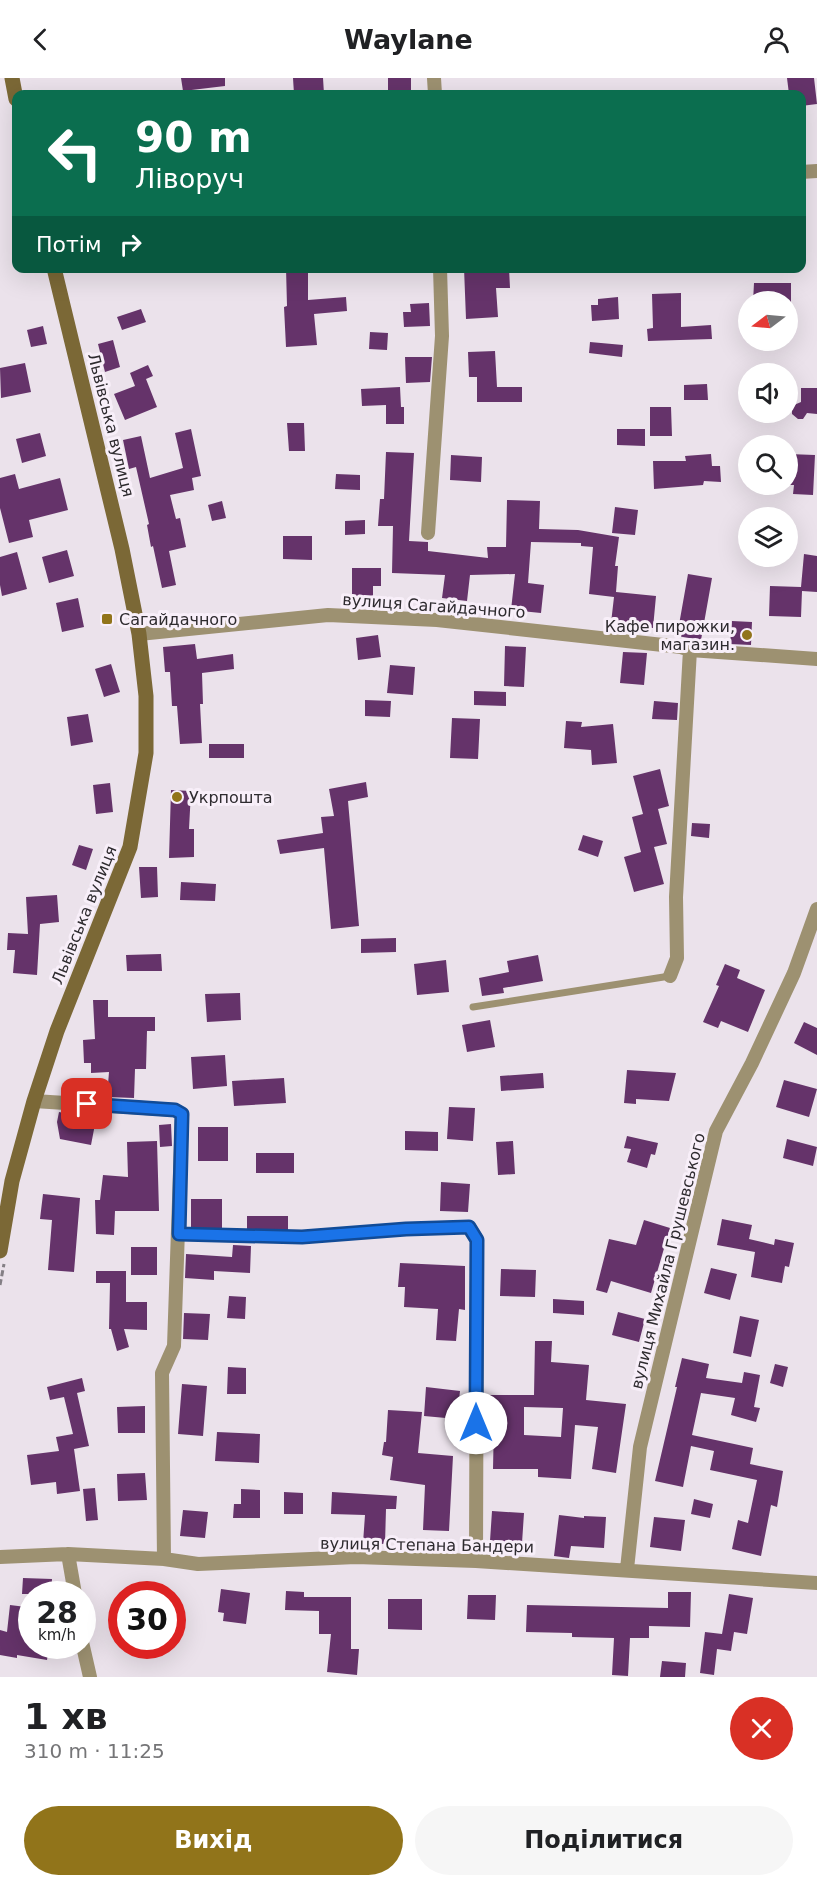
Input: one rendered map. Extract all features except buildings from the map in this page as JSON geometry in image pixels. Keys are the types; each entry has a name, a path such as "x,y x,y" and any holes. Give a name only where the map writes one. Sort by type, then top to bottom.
{"main road":[{"name":"Львівська вулиця","path":"2,1257 12,1181 34,1101 57,1031 130,847 146,753 146,696 139,634 122,549 55,273"}],"street":[{"path":"428,534 442,336 440,273"},
{"name":"вулиця Сагайдачного","path":"139,634 328,615 437,620 681,647 690,650 817,659"},
{"path":"670,976 678,958 676,897 690,650"},
{"name":"вулиця Михайла Грушевського","path":"627,1569 640,1447 716,1131 752,1063 794,973 817,909"},
{"path":"34,1101 175,1110 182,1114 174,1346 162,1373 164,1559"},
{"path":"469,1227 477,1240 476,1561"},
{"path":"68,1554 73,1581"},
{"name":"вулиця Степана Бандери","path":"0,1557 68,1554 164,1559 198,1564 356,1557 627,1569 817,1582"},
{"path":"86,1659 90,1677"}],"lane":[{"path":"473,1007 670,976"},
{"path":"179,1234 302,1237 469,1227"}],"path":[{"path":"0,1286 2,1257"}],"place":[{"name":"Сагайдачного","path":"107,619"},
{"name":"Кафе пирожки, магазин.","path":"747,635"},
{"name":"Укрпошта","path":"177,797"}],"route":[{"path":"87,1104 175,1110 182,1114 179,1234 302,1237 450,1226 469,1227 477,1240 476,1423"}]}
